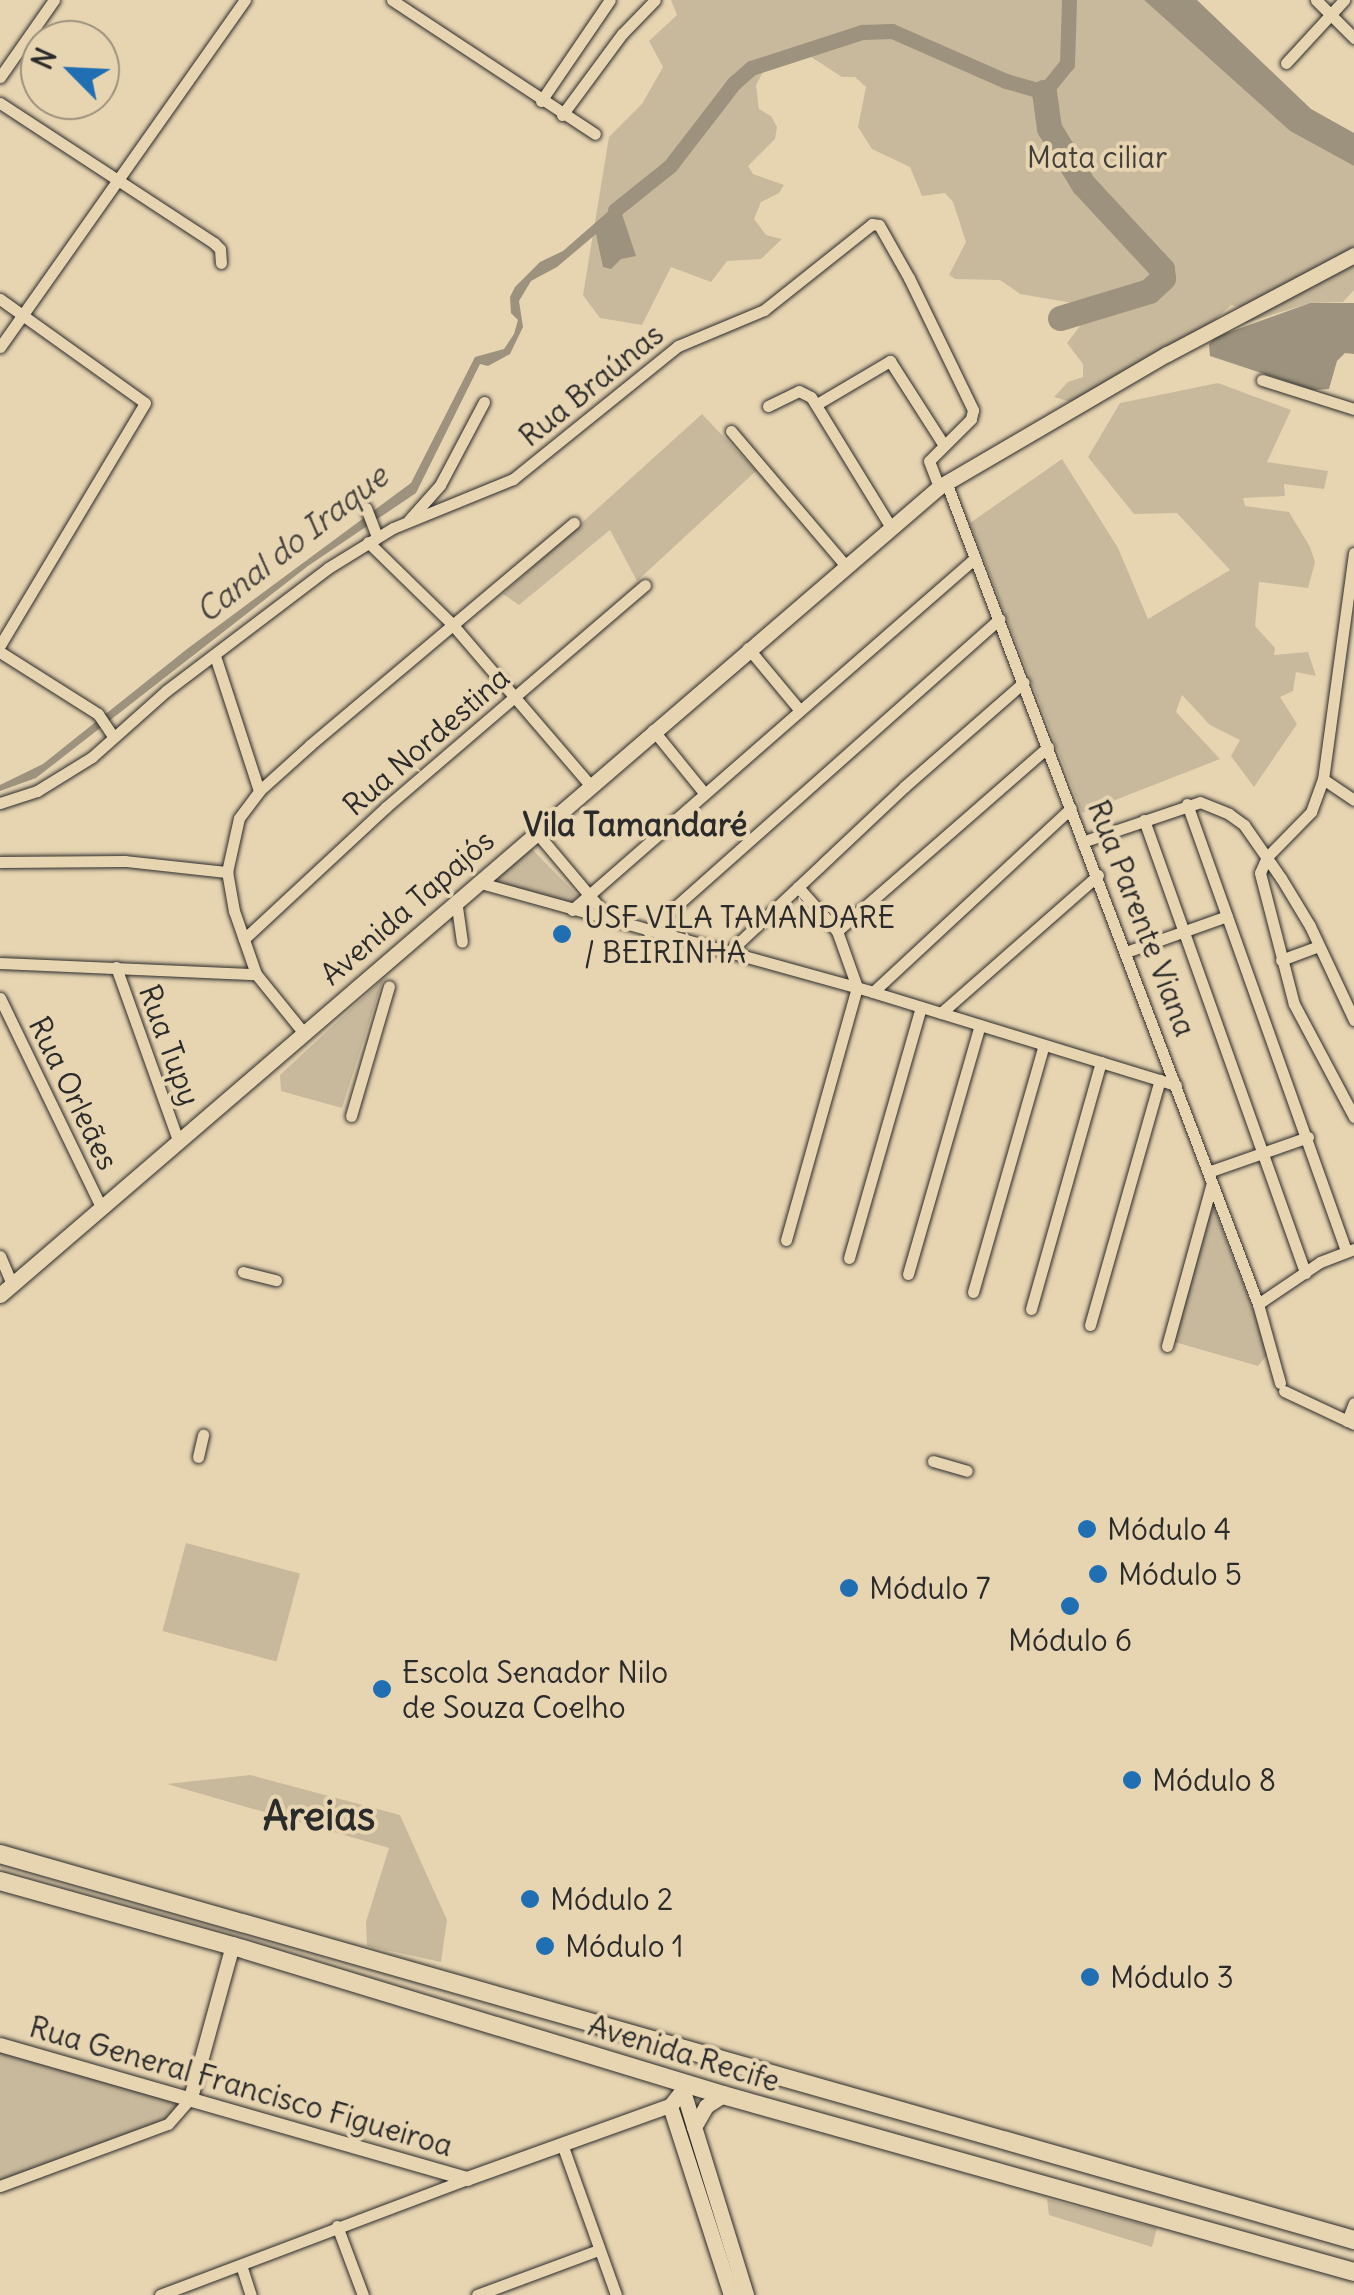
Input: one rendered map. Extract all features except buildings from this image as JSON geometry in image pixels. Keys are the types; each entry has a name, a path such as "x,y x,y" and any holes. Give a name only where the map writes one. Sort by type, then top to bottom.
{"main road":[{"name":"Avenida Tapajós","path":"6,1290 652,730 942,485 1166,354 1354,255"},
{"name":"Avenida Recife","path":"0,1854 1354,2240"},
{"name":"Avenida Recife","path":"0,1881 233,1946 686,2087 1354,2272"},
{"path":"745,2291 670,2106 701,2070 875,2113 905,2112"},
{"path":"686,2087 694,2127 745,2291"},
{"path":"694,2127 706,2106 723,2095"}],"street":[{"path":"0,77 54,0"},
{"path":"0,347 244,0"},
{"path":"392,0 595,134"},
{"path":"540,101 610,0"},
{"path":"562,114 622,34 655,0"},
{"path":"1316,0 1354,38"},
{"path":"1286,63 1344,0"},
{"path":"0,103 114,181 214,242 220,249 221,263"},
{"name":"Rua Braúnas","path":"0,804 64,776 110,732 373,536 513,479 678,346 764,310 876,223 910,278 973,410 971,419 942,444"},
{"path":"0,299 145,403 0,649 98,714 110,732"},
{"path":"816,404 887,360 894,364 942,444 928,466 942,485"},
{"path":"1262,380 1354,409"},
{"path":"768,406 799,391 816,404 890,526"},
{"path":"408,522 440,484 484,402"},
{"path":"730,430 845,565"},
{"name":"Rua Parente Viana","path":"942,485 975,558 1098,875 1258,1304 1282,1387 1350,1422"},
{"path":"366,510 373,536 590,786"},
{"path":"303,1032 256,974 244,939 227,872 239,818 259,791 574,523"},
{"path":"1354,554 1322,779 1301,826 1267,857 1260,880 1294,1004 1354,1117"},
{"path":"572,910 798,708 975,558"},
{"name":"Rua Nordestina","path":"244,939 386,807 645,585"},
{"path":"648,930 999,620"},
{"path":"748,648 798,708"},
{"path":"215,656 259,791"},
{"path":"729,952 1024,682"},
{"path":"652,730 705,794"},
{"path":"837,932 1048,747"},
{"path":"1322,779 1354,800"},
{"path":"1085,841 1188,804 1200,802 1229,814 1244,824 1267,857 1319,946 1354,1020"},
{"path":"1188,804 1350,1250 1258,1304"},
{"path":"873,992 1071,808"},
{"path":"1144,820 1305,1273"},
{"path":"536,832 610,920"},
{"path":"0,862 124,861 227,872"},
{"path":"941,1013 1098,875"},
{"path":"478,882 873,992 1176,1085"},
{"path":"786,1240 857,988 837,932 798,887"},
{"path":"456,900 462,942"},
{"path":"1126,952 1227,916"},
{"path":"1281,960 1319,946"},
{"path":"0,963 256,974"},
{"name":"Rua Tupy","path":"116,967 178,1140"},
{"path":"350,1116 392,980 377,969"},
{"name":"Rua Orleães","path":"0,998 102,1209"},
{"path":"849,1258 921,1007"},
{"path":"908,1274 980,1025"},
{"path":"972,1292 1044,1044"},
{"path":"1031,1308 1101,1062"},
{"path":"1090,1325 1160,1080"},
{"path":"1168,1346 1210,1177 1263,1152 1308,1137"},
{"path":"0,1256 6,1290"},
{"path":"243,1272 276,1280"},
{"path":"1350,1422 1354,1403"},
{"path":"198,1457 203,1434"},
{"path":"932,1461 966,1471"},
{"path":"0,2186 168,2124 190,2098 233,1946 236,1929 229,1919"},
{"name":"Rua General Francisco Figueiroa","path":"0,2045 467,2179"},
{"path":"160,2295 337,2226 670,2106"},
{"path":"562,2144 616,2295"},
{"path":"337,2226 363,2295"},
{"path":"477,2295 598,2250"},
{"path":"241,2266 252,2295"}],"green space":[{"name":"Mata ciliar","path":"671,0 1144,0 1290,131 1354,166 1354,290 1343,302 1310,303 1246,323 1239,307 1231,305 1181,351 1071,402 1054,397 1068,382 1083,377 1083,364 1067,343 1083,322 1079,304 1020,294 1000,280 955,279 949,275 966,242 953,202 945,193 922,196 910,167 872,149 858,127 866,87 855,77 842,77 802,51 769,61 756,85 759,109 771,116 777,127 775,139 748,166 753,174 784,185 779,193 761,202 754,219 766,235 782,239 761,259 727,261 711,282 671,267 642,325 600,318 583,295 609,137 642,104 663,67 649,41 677,15"},
{"path":"1218,383 1291,410 1267,462 1328,471 1324,489 1284,484 1285,496 1243,498 1245,506 1289,512 1310,547 1315,562 1308,588 1259,582 1255,626 1275,648 1274,655 1308,652 1316,676 1296,672 1293,691 1280,697 1297,724 1254,787 1231,756 1240,740 1210,725 1182,695 1176,712 1220,759 1082,813 970,523 1062,459 1118,548 1148,619 1230,570 1177,513 1134,514 1088,457 1120,403"},
{"path":"702,414 756,471 637,581 610,530 519,605 503,594"},
{"path":"528,845 578,896 575,900 569,904 499,885 497,872"},
{"path":"383,979 342,1108 281,1091 280,1075"},
{"path":"1211,1210 1215,1211 1261,1330 1267,1355 1258,1366 1171,1341"},
{"path":"186,1543 300,1574 276,1661 162,1631"},
{"path":"250,1775 400,1815 447,1920 441,1962 367,1946 366,1922 389,1848 167,1784"},
{"path":"0,2052 177,2101 172,2119 0,2182"},
{"path":"1047,2199 1157,2228 1152,2247 1049,2215"}],"shaded area":[{"path":"1144,0 1197,0 1311,109 1354,133 1354,166 1290,131"},
{"path":"627,195 631,203 621,211 636,256 621,259 611,269 603,267 596,234 557,267 531,281 519,301 523,327 510,354 488,366 480,364 416,493 308,566 36,778 0,791 0,785 43,764 187,649 411,483 475,357 504,349 514,334 518,320 511,313 510,297 515,287 540,262 563,251"},
{"path":"1310,303 1354,303 1354,354 1345,353 1337,361 1329,389 1313,390 1210,356 1209,344 1216,337"}],"waterway":[{"name":"Canal do Iraque","path":"615,210 670,166 734,83 751,68 862,32 892,31 1006,81 1044,92 1067,64 1069,0"},
{"path":"1044,92 1049,128 1083,184 1162,269 1163,278 1149,291 1060,318"}],"place":[{"name":"USF VILA TAMANDARE / BEIRINHA","path":"562,934"},
{"name":"Módulo 4","path":"1087,1529"},
{"name":"Módulo 5","path":"1098,1574"},
{"name":"Módulo 7","path":"849,1588"},
{"name":"Módulo 6","path":"1070,1606"},
{"name":"Escola Senador Nilo de Souza Coelho","path":"382,1689"},
{"name":"Módulo 8","path":"1132,1780"},
{"name":"Módulo 2","path":"530,1899"},
{"name":"Módulo 1","path":"545,1946"},
{"name":"Módulo 3","path":"1090,1977"}],"district":[{"name":"Vila Tamandaré","path":"635,825"},
{"name":"Areias","path":"319,1816"}]}
